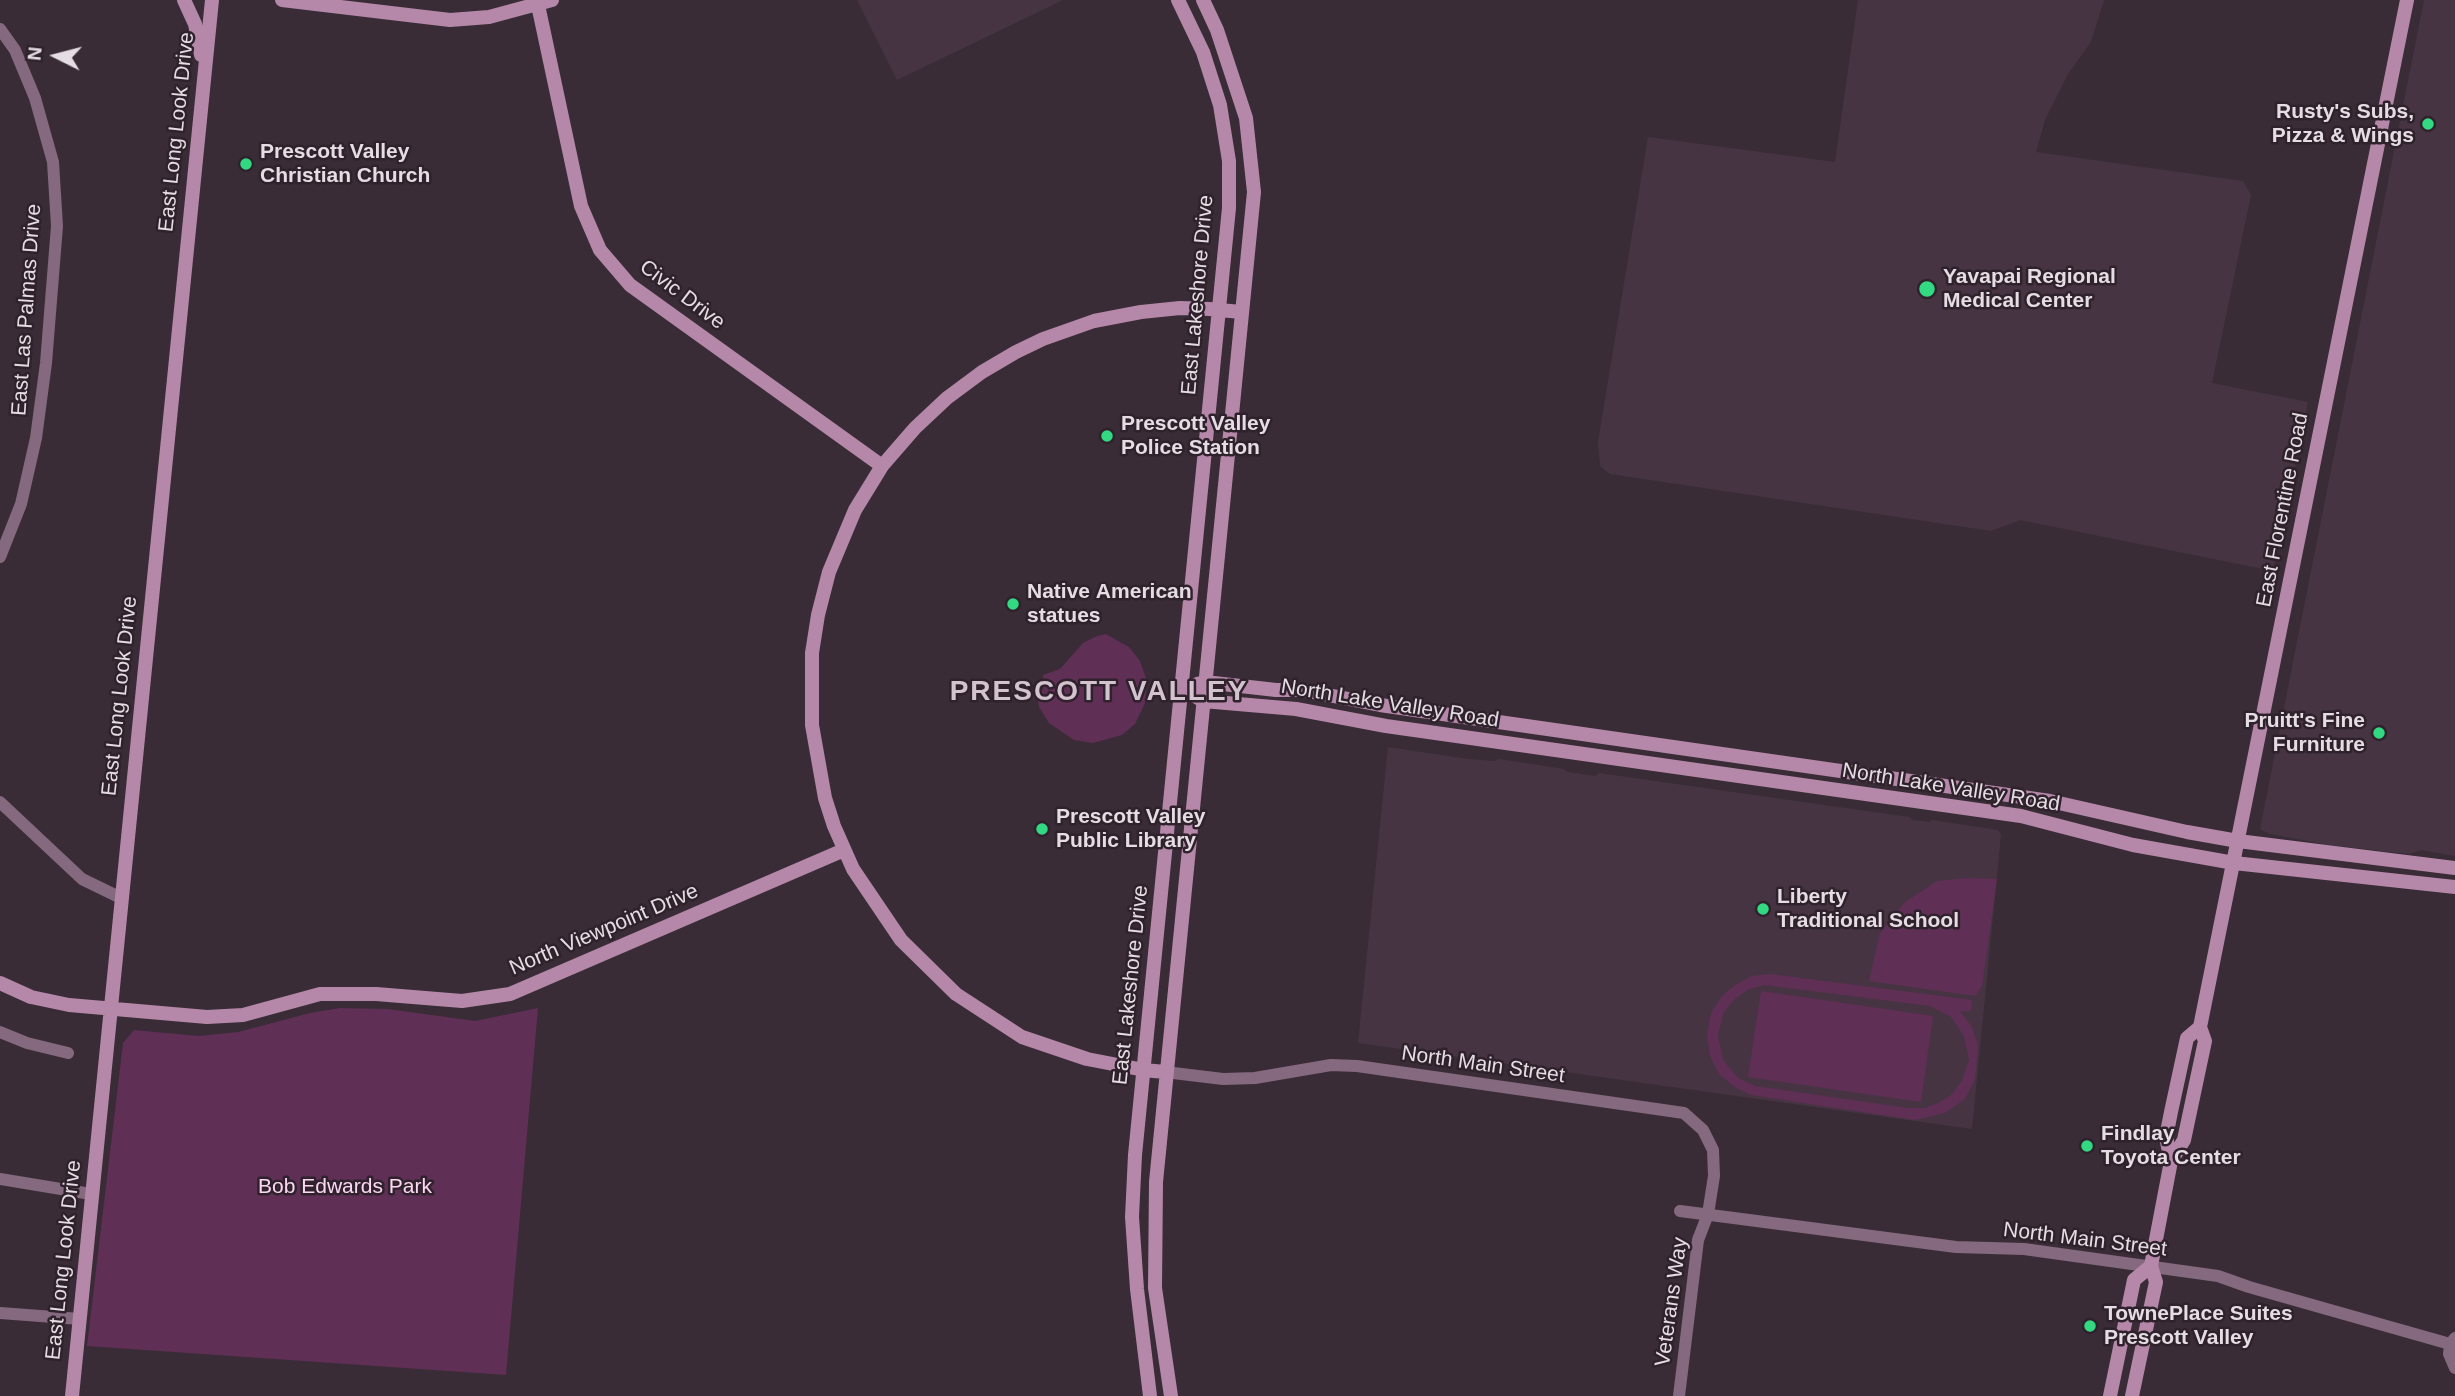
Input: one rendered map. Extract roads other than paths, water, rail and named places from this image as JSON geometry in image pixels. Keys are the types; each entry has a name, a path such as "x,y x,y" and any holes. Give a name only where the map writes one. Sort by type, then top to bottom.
{"street":[{"path":"184,0 195,24 200,46 203,84"},
{"name":"East Long Look Drive","path":"72,1396 212,0"},
{"path":"282,0 450,20 489,17 545,3"},
{"name":"East Lakeshore Drive","path":"1150,1396 1137,1289 1132,1217 1133,1183 1229,208 1229,161 1220,104 1203,52 1178,0"},
{"name":"East Lakeshore Drive","path":"1171,1396 1155,1288 1156,1182 1254,192 1246,118 1234,78 1203,0"},
{"name":"East Florentine Road","path":"2133,1396 2155,1282 2151,1266 2171,1161 2166,1137 2186,1038 2200,1027 2407,0"},
{"name":"Civic Drive","path":"545,3 581,206 600,250 629,285 881,466"},
{"path":"1192,28 1212,20"},
{"name":"East Las Palmas Drive","path":"0,29 15,50 36,98 52,162 57,226 46,363 36,438 21,504 0,556"},
{"path":"1165,1072 1087,1059 1040,1045 995,1021 956,994 901,940 868,894 844,850 825,798 815,751 810,698 811,662 820,604 834,556 848,525 881,466 947,398 997,362 1043,339 1094,321 1141,312 1192,308 1241,312"},
{"name":"North Lake Valley Road","path":"1181,687 1205,682 1276,690 1302,690 1380,705 2008,794 2238,841 2455,868"},
{"name":"North Lake Valley Road","path":"1181,687 1203,701 1296,709 1386,726 2021,816 2133,845 2234,863 2455,887"},
{"path":"0,802 82,879 121,898"},
{"name":"North Viewpoint Drive","path":"0,983 31,997 112,1010 206,1017 243,1015 320,994 376,994 462,1001 510,994 844,850"},
{"path":"0,1032 27,1043 68,1053"},
{"name":"North Main Street","path":"1165,1072 1223,1079 1255,1077 1331,1065 1357,1066 1684,1113 1703,1130 1713,1150 1714,1176 1708,1214"},
{"path":"0,1179 91,1194"},
{"name":"North Main Street","path":"1680,1211 1956,1247 2024,1249 2218,1276 2249,1287 2452,1341"},
{"name":"Veterans Way","path":"1679,1396 1698,1240 1708,1214"},
{"name":"East Florentine Road","path":"2110,1396 2134,1280 2151,1266"},
{"path":"1137,1289 1155,1288"},
{"path":"0,1313 80,1319"},
{"path":"2452,1341 2449,1354 2455,1368"}],"place":[{"name":"Rusty's Subs, Pizza & Wings","path":"2428,124"},
{"name":"Prescott Valley Christian Church","path":"246,164"},
{"name":"Yavapai Regional Medical Center","path":"1927,289"},
{"name":"Prescott Valley Police Station","path":"1107,436"},
{"name":"Native American statues","path":"1013,604"},
{"name":"Pruitt's Fine Furniture","path":"2379,733"},
{"name":"Prescott Valley Public Library","path":"1042,829"},
{"name":"Liberty Traditional School","path":"1763,909"},
{"name":"Findlay Toyota Center","path":"2087,1146"},
{"name":"TownePlace Suites Prescott Valley","path":"2090,1326"}],"district":[{"name":"PRESCOTT VALLEY","path":"1099,692"}],"park label":[{"name":"Bob Edwards Park","path":"345,1187"}]}
